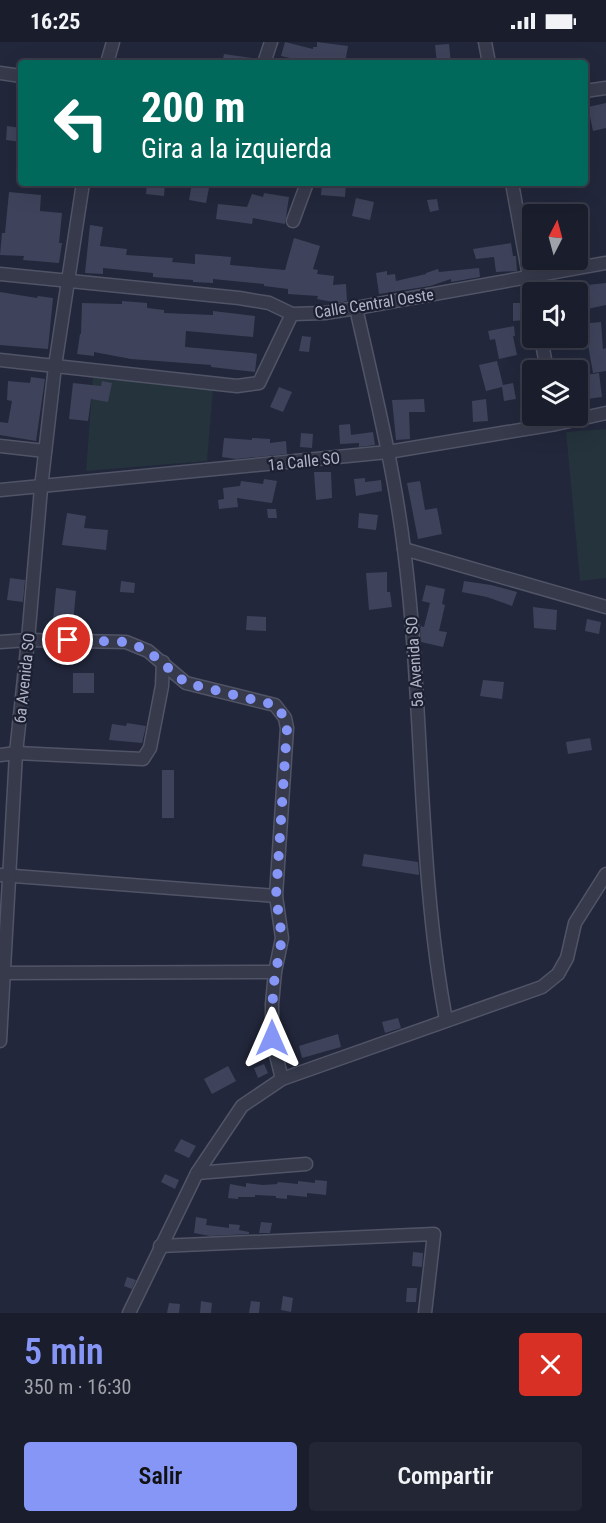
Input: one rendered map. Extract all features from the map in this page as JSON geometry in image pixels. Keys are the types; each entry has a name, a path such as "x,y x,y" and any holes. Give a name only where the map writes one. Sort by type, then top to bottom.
{"street":[{"path":"109,60 113,42"},
{"path":"265,60 271,42"},
{"path":"485,42 488,60"},
{"path":"0,73 18,76"},
{"path":"588,91 606,88"},
{"name":"6a Avenida SO","path":"0,1041 4,875 41,488 55,366 83,186"},
{"path":"293,221 306,186"},
{"path":"513,186 531,282"},
{"name":"Calle Central Oeste","path":"0,274 239,298 269,303 292,314 325,313 356,308 606,262"},
{"name":"5a Avenida SO","path":"356,308 388,452 404,549 436,966 446,1020"},
{"path":"0,360 237,386 259,383 292,314"},
{"name":"1a Calle SO","path":"588,416 606,413"},
{"name":"1a Calle SO","path":"0,490 41,488 388,452 524,426"},
{"path":"0,446 45,451"},
{"path":"404,549 606,607"},
{"path":"0,642 28,640 126,642 148,651 186,683 275,705 285,718 287,728 276,896 282,938 275,972 272,1004 272,1038 282,1079"},
{"path":"0,755 16,753 144,759 150,748 162,686 163,662"},
{"path":"129,1313 197,1173 242,1106 282,1079 542,987 558,975 567,958 575,923 606,874"},
{"path":"4,875 276,896"},
{"path":"2,973 275,972"},
{"path":"197,1173 306,1164"},
{"path":"160,1246 434,1234 424,1313"}],"shaded area":[{"path":"93,377 213,389 207,461 86,471"},
{"path":"606,429 606,578 580,581 566,432"}],"building":[{"path":"285,42 313,49 317,47 317,42 348,46 346,60 299,60 281,56"},
{"path":"449,44 451,60 437,60 435,45"},
{"path":"224,54 252,58 252,60 223,60"},
{"path":"606,103 606,128 593,131 588,107"},
{"path":"7,126 18,128 18,142 6,140"},
{"path":"147,186 165,186 164,196 146,194"},
{"path":"191,186 209,186 206,203 189,200"},
{"path":"322,186 346,186 345,197 321,195"},
{"path":"9,192 41,195 40,211 62,213 59,263 23,260 24,256 0,255 2,233 5,233"},
{"path":"264,193 289,197 285,224 253,218 252,224 216,219 218,204 247,207 252,194 263,197"},
{"path":"356,198 374,202 370,220 352,216"},
{"path":"437,199 439,210 430,212 427,200"},
{"path":"90,225 103,227 100,246 127,249 126,255 173,258 172,262 195,264 195,254 231,257 230,265 285,270 294,238 320,246 313,269 318,270 317,274 334,276 333,285 346,284 347,301 338,303 317,299 318,296 288,294 288,289 264,286 264,284 213,279 213,283 193,282 193,280 153,277 153,273 103,268 103,274 85,273"},
{"path":"511,243 513,256 516,256 517,271 496,272 494,257 476,259 473,249"},
{"path":"479,268 480,277 451,282 451,279 430,286 379,294 376,273 387,271 387,275 395,274 396,281 438,269 439,272"},
{"path":"606,283 606,305 588,309 588,285"},
{"path":"0,292 53,298 48,349 0,345"},
{"path":"122,301 147,303 147,308 164,310 164,313 213,315 213,311 255,316 253,337 186,331 185,347 257,354 255,372 211,367 211,365 131,359 94,352 94,356 77,354 81,334 82,303 122,304"},
{"path":"513,303 522,303 522,320 513,321"},
{"path":"601,322 603,349 606,348 606,371 593,373 588,345 588,323"},
{"path":"514,326 515,336 513,336 517,355 499,359 495,339 490,340 488,331"},
{"path":"302,336 311,337 309,352 299,351"},
{"path":"497,361 503,385 513,383 516,399 504,401 502,387 486,391 479,365"},
{"path":"599,373 602,397 588,399 588,375"},
{"path":"31,377 45,379 36,441 0,435 0,422 8,423 12,401 7,400 8,381 30,383"},
{"path":"102,381 112,383 108,402 91,399 88,421 69,419 73,383 101,386"},
{"path":"279,387 292,392 283,412 270,407"},
{"path":"424,399 425,412 409,412 410,439 396,440 392,400"},
{"path":"486,399 488,421 473,422 472,401"},
{"path":"350,424 351,435 373,432 375,445 359,447 359,443 340,444 339,425"},
{"path":"301,433 313,434 312,448 300,447"},
{"path":"224,438 270,439 270,443 286,441 287,454 236,459 222,457"},
{"path":"314,472 331,472 332,498 316,500"},
{"path":"365,478 365,482 381,480 382,491 356,496 354,479"},
{"path":"264,479 277,481 272,503 237,498 238,507 219,509 218,500 224,499 223,488 240,486 241,481 263,484"},
{"path":"420,481 425,510 437,508 442,534 418,539 407,483"},
{"path":"267,509 276,509 277,518 268,518"},
{"path":"67,513 86,516 84,528 108,530 106,550 62,545"},
{"path":"359,513 378,515 376,530 358,528"},
{"path":"387,572 387,592 390,592 392,607 369,610 366,573"},
{"path":"10,578 25,580 23,602 7,600"},
{"path":"121,581 135,583 134,593 120,592"},
{"path":"464,581 517,592 512,606 487,597 462,592"},
{"path":"426,585 445,589 442,604 445,605 439,631 447,632 443,647 421,642 420,629 421,626 424,627 430,603 422,601"},
{"path":"56,588 76,591 73,624 53,621"},
{"path":"533,607 557,610 556,630 534,628"},
{"path":"247,616 266,617 266,631 246,630"},
{"path":"587,619 601,622 599,634 585,631"},
{"path":"73,673 94,673 94,693 73,693"},
{"path":"483,680 504,682 502,699 480,696"},
{"path":"127,723 146,726 142,743 109,740 112,724 126,726"},
{"path":"590,738 592,750 568,754 566,742"},
{"path":"162,770 174,770 174,818 162,818"},
{"path":"364,854 418,862 419,875 362,866"},
{"path":"398,1018 401,1028 385,1033 382,1022"},
{"path":"338,1034 341,1047 302,1058 299,1046"},
{"path":"264,1064 268,1073 258,1078 254,1068"},
{"path":"228,1066 236,1081 212,1094 204,1079"},
{"path":"181,1139 196,1146 189,1158 174,1151"},
{"path":"165,1174 179,1180 175,1189 161,1182"},
{"path":"315,1180 327,1181 326,1195 307,1193 307,1197 287,1195 287,1199 255,1195 255,1197 238,1197 238,1199 228,1198 230,1184 246,1187 246,1183 298,1184 298,1181 315,1183"},
{"path":"196,1217 207,1219 206,1225 229,1228 229,1224 240,1225 239,1230 249,1232 249,1234 210,1236 194,1233"},
{"path":"261,1222 272,1223 270,1233 259,1233"},
{"path":"413,1252 423,1253 422,1267 412,1266"},
{"path":"127,1277 136,1280 132,1289 124,1286"},
{"path":"407,1288 417,1288 416,1302 406,1302"},
{"path":"283,1296 293,1298 291,1312 281,1310"},
{"path":"201,1301 212,1303 211,1313 200,1313"},
{"path":"251,1301 260,1302 259,1313 249,1313"},
{"path":"169,1303 180,1304 179,1313 167,1313"}],"route":[{"path":"68,640 126,642 148,651 186,683 275,705 285,718 287,728 276,896 282,938 273,988 272,1038"}]}
